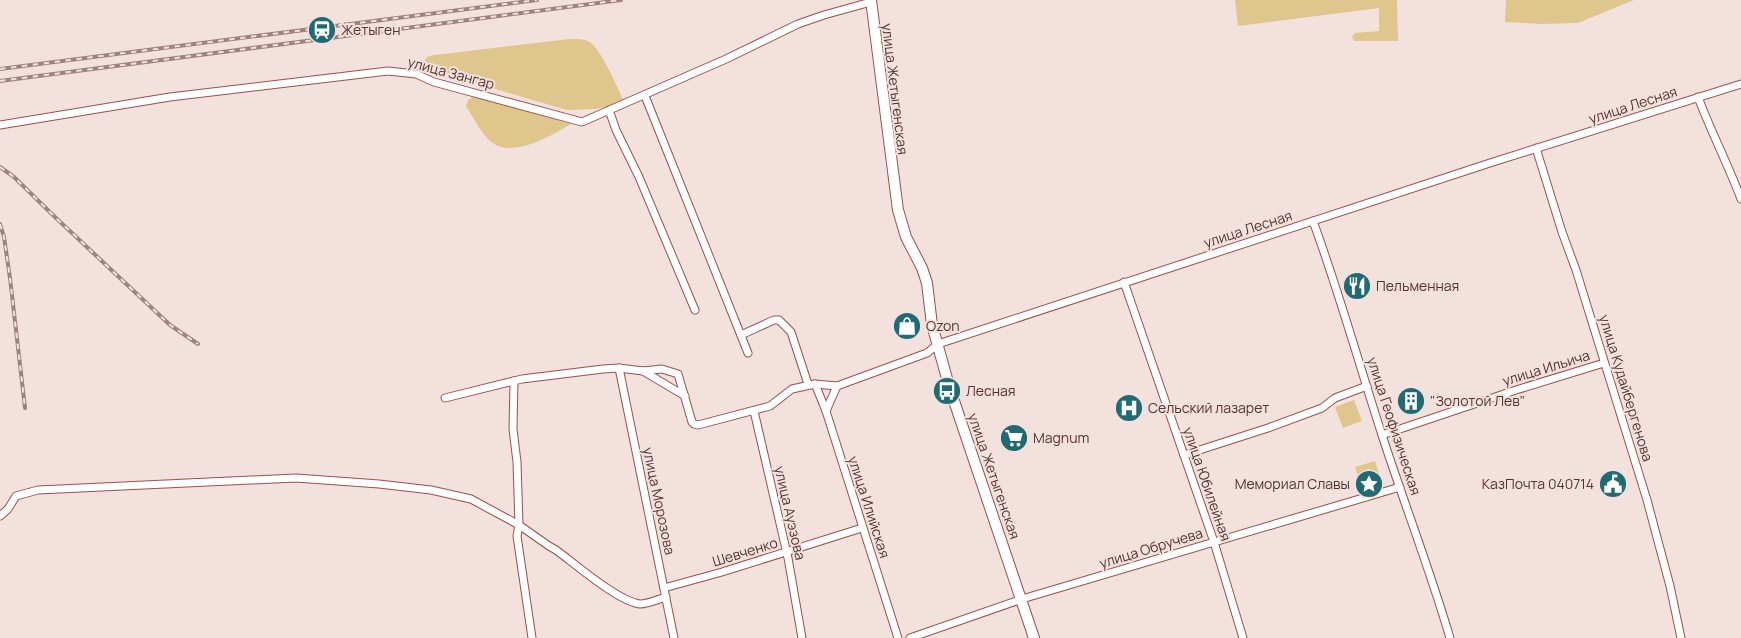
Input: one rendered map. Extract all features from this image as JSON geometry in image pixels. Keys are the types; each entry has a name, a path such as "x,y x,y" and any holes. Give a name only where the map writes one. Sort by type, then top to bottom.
{"main road":[{"name":"улица Жетыгенская","path":"870,1 898,210 906,237 922,268 927,283 932,325 950,389 1034,638"}],"street":[{"name":"улица Зангар","path":"0,125 170,97 388,71 416,74 434,82 582,122 645,96 798,24 870,1"},
{"name":"улица Лесная","path":"754,410 770,406 790,390 812,384 836,386 927,353 938,344 1536,148 1741,84"},
{"path":"645,96 748,354"},
{"path":"1698,97 1713,137 1726,160 1741,199"},
{"path":"609,110 695,310"},
{"name":"улица Кудайбергенова","path":"1536,148 1647,500 1670,586 1681,638"},
{"name":"улица Геофизическая","path":"1313,221 1333,274 1382,435 1450,638"},
{"name":"улица Юбилейная","path":"1124,282 1214,542 1243,638"},
{"name":"улица Илийская","path":"741,335 774,320 779,320 791,332 812,384 826,411 898,638"},
{"name":"улица Ильича","path":"1382,435 1516,390 1604,364"},
{"path":"446,398 514,380 620,368 643,371 662,369 678,374 694,424 754,410"},
{"name":"улица Морозова","path":"620,368 674,638"},
{"path":"643,371 686,397"},
{"path":"514,380 513,429 517,462 519,525 517,536 532,638"},
{"path":"826,411 836,386"},
{"path":"1184,455 1313,412 1335,398 1367,386"},
{"name":"улица Ауэзова","path":"754,410 786,552 802,638"},
{"path":"0,516 8,509 16,496 38,490 296,478 366,482 431,490 471,500 519,525 604,585 629,600 639,604 666,597"},
{"name":"улица Обручева","path":"910,638 1022,599 1400,487"},
{"name":"Шевченко","path":"664,588 862,528"}],"shaded area":[{"path":"1235,0 1397,0 1398,41 1354,41 1352,36 1355,33 1379,31 1379,8 1238,26"},
{"path":"1506,0 1634,0 1578,23 1540,24 1505,22"},
{"path":"581,39 592,44 601,55 623,100 596,109 567,110 430,70 424,65 428,57 434,55"},
{"path":"476,95 571,124 534,143 513,148 503,147 490,141 466,106 468,100"},
{"path":"1354,400 1362,421 1343,428 1335,407"},
{"path":"1375,461 1382,483 1362,489 1355,467"}],"railway":[{"path":"0,69 537,0"},
{"path":"0,81 621,0"},
{"path":"0,167 14,177 170,325 198,344"},
{"path":"0,224 4,237 10,278 25,408"}],"place":[{"name":"Жетыген","path":"322,30"},
{"name":"Пельменная","path":"1357,286"},
{"name":"Ozon","path":"907,326"},
{"name":"Лесная","path":"947,391"},
{"name":"\"Золотой Лев\"","path":"1411,401"},
{"name":"Сельский лазарет","path":"1129,408"},
{"name":"Magnum","path":"1014,438"},
{"name":"Мемориал Славы","path":"1369,484"},
{"name":"КазПочта 040714","path":"1613,484"}]}
